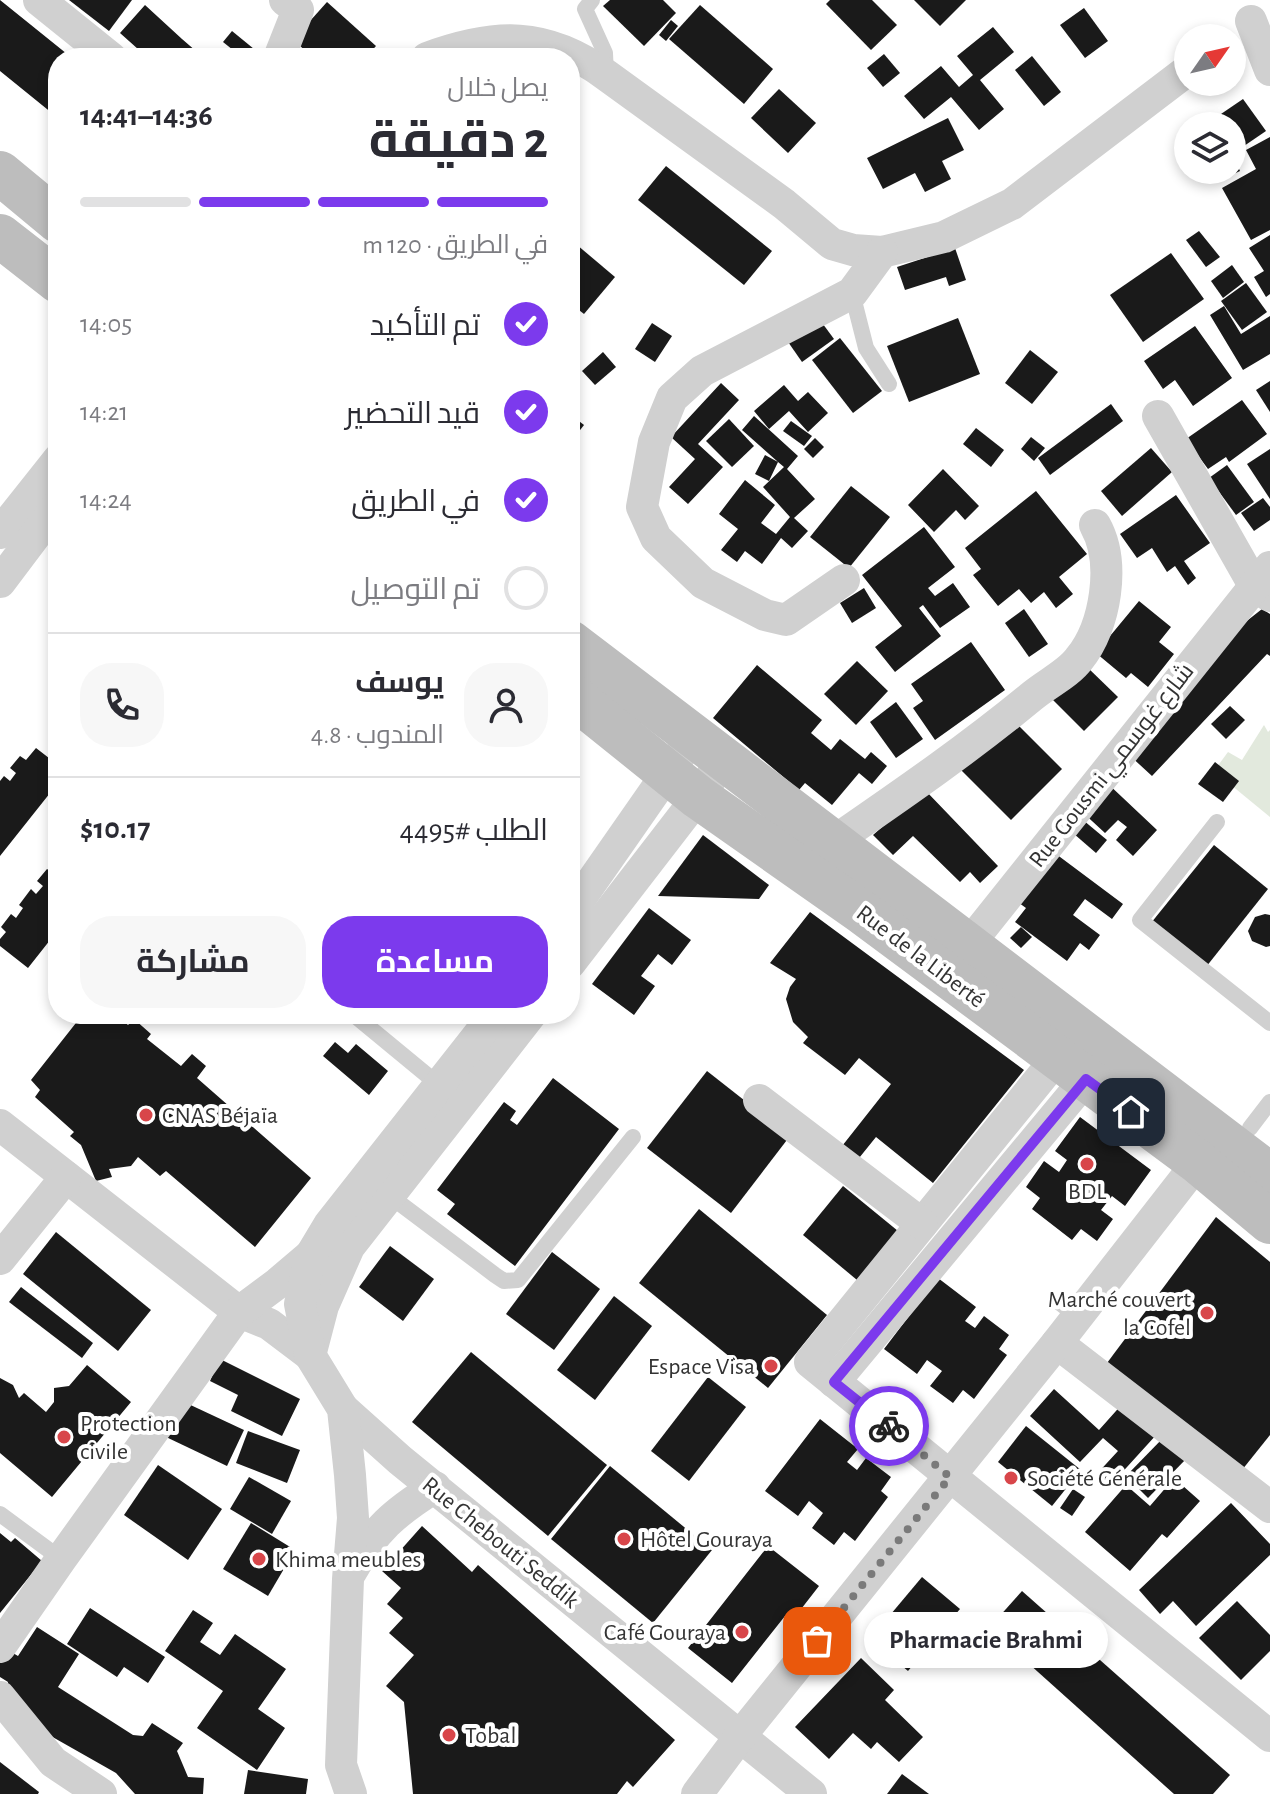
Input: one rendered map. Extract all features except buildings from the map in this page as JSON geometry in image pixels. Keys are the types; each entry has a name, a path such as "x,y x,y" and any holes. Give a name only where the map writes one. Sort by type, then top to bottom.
{"main road":[{"path":"0,173 48,213"},
{"path":"0,236 48,273"},
{"name":"Rue de la Liberté","path":"580,650 1270,1175"},
{"name":"Rue de la Liberté","path":"580,702 683,785 863,913 1198,1162 1270,1222"}],"street":[{"path":"39,0 99,48"},
{"path":"282,48 296,3"},
{"path":"1250,24 1270,70"},
{"path":"466,48 525,39 561,48"},
{"path":"580,57 784,204 832,244 853,250 882,252 944,237 1012,204 1174,81"},
{"path":"844,580 786,620 765,615 703,583 656,538 642,507 654,442 672,398 702,371 852,293 882,252"},
{"path":"1158,416 1265,583"},
{"path":"0,533 48,473"},
{"path":"0,582 48,518"},
{"path":"833,842 948,763 1080,659 1095,629 1108,582 1103,545 1095,525"},
{"name":"Rue Gousmi شارع غوسمي","path":"969,944 1265,583"},
{"path":"580,947 683,785 688,747 708,749"},
{"path":"580,902 683,785"},
{"path":"351,1794 341,1765 353,1518 343,1409 310,1355 300,1304 311,1255 329,1225 487,1024"},
{"path":"310,1355 323,1306 349,1247 523,1024"},
{"path":"819,1375 922,1224 1071,1068"},
{"path":"819,1375 884,1319 970,1230 1071,1068"},
{"path":"759,1100 922,1224"},
{"path":"0,1125 239,1312 269,1324 310,1355"},
{"path":"697,1794 741,1735 1057,1343 1067,1308 1198,1162"},
{"path":"0,1259 66,1177"},
{"path":"0,1647 239,1312 311,1255"},
{"path":"1057,1343 1270,1507"},
{"path":"819,1375 1270,1736"},
{"name":"Rue Chebouti Seddik","path":"343,1409 811,1794"},
{"path":"348,1579 377,1530 401,1509 435,1487"},
{"path":"0,1697 53,1762 101,1794"}],"lane":[{"path":"592,0 585,9 605,53 606,75"},
{"path":"852,293 866,348 889,384"},
{"path":"1217,822 1140,920 1270,1023"},
{"path":"365,1024 439,1085"},
{"path":"1250,1128 1270,1102"},
{"path":"390,1196 504,1281 518,1280 633,1137"},
{"path":"0,1514 61,1559"}],"shaded area":[{"path":"1264,725 1268,732 1270,730 1270,817 1214,771 1228,752 1242,760"}],"way so far":[{"path":"817,1641 950,1477 889,1426"}],"place":[{"name":"CNAS Béjaïa","path":"146,1115"},
{"name":"BDL","path":"1087,1164"},
{"name":"Marché couvert la Cofel","path":"1207,1313"},
{"name":"Espace Visa","path":"771,1366"},
{"name":"Protection civile","path":"64,1437"},
{"name":"Société Générale","path":"1011,1478"},
{"name":"Hôtel Gouraya","path":"624,1539"},
{"name":"Khima meubles","path":"259,1559"},
{"name":"Café Gouraya","path":"742,1632"},
{"name":"Pharmacie Brahmi","path":"817,1641"},
{"name":"Tobal","path":"449,1735"}],"route":[{"path":"889,1426 834,1382 1086,1079 1131,1112"}]}
